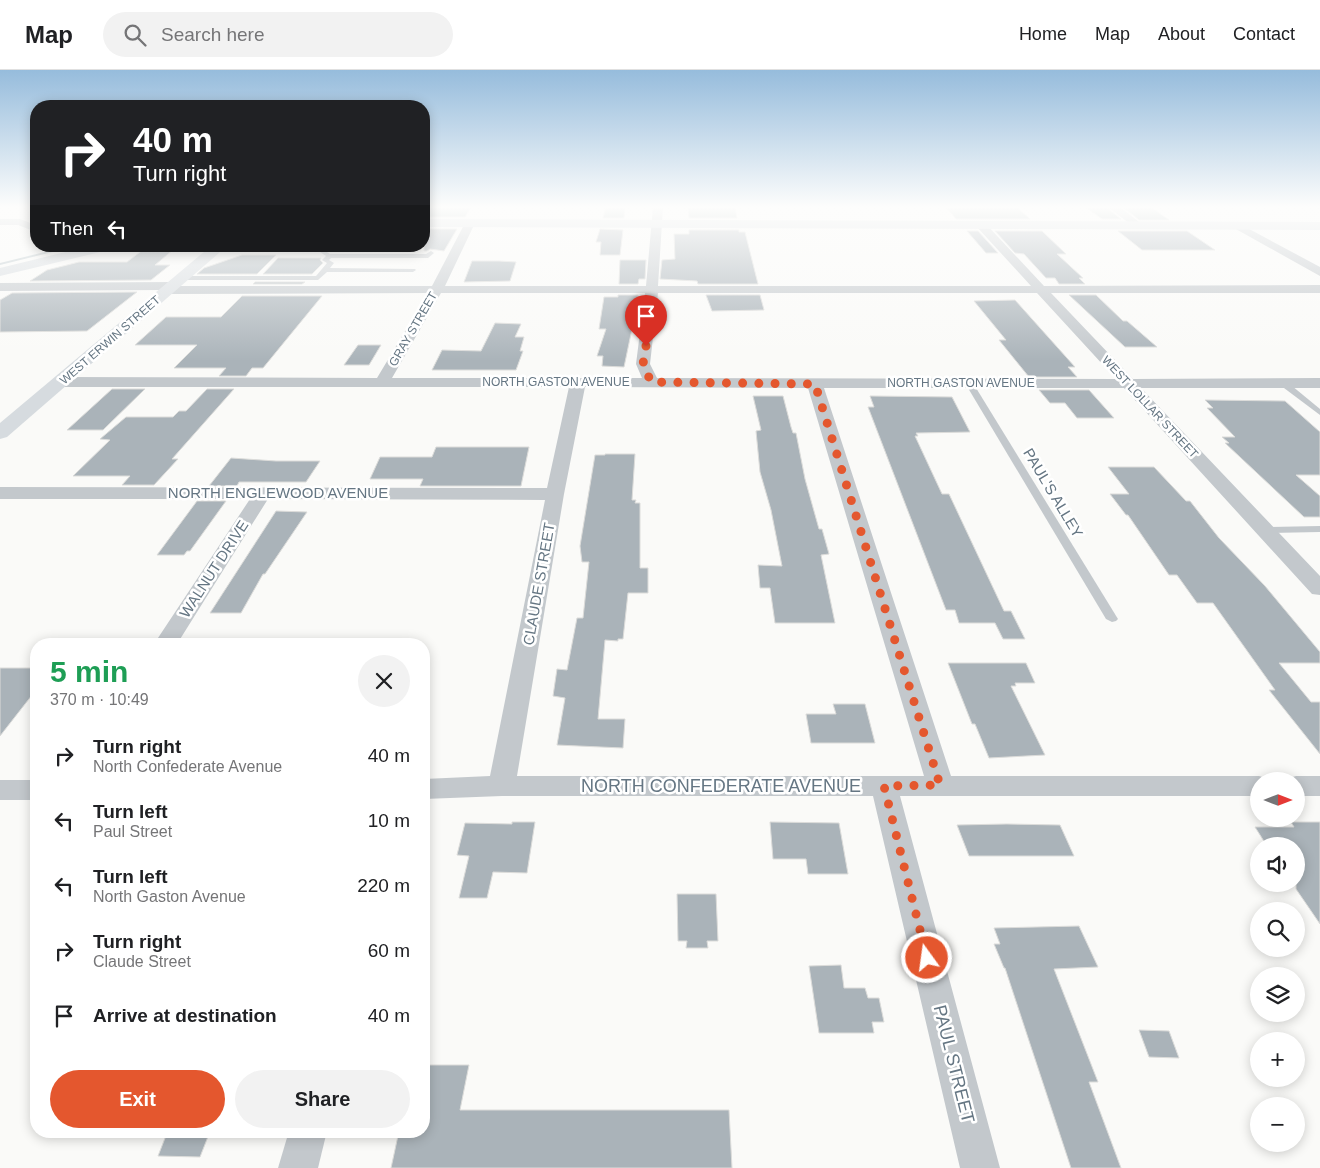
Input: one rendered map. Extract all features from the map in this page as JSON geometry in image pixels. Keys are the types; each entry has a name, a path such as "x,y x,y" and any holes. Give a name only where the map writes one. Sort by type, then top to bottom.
{"main road":[{"path":"1,279 68,258"},
{"name":"WEST ERWIN STREET","path":"0,433 206,258"}],"street":[{"name":"GRAY STREET","path":"382,382 436,291 452,258"},
{"path":"651,382 643,364 654,258"},
{"name":"WEST LOLLAR STREET","path":"1012,258 1320,589"},
{"path":"1295,258 1320,272"},
{"path":"1,279 436,291 1320,289"},
{"name":"NORTH GASTON AVENUE","path":"61,382 1320,383"},
{"name":"CLAUDE STREET","path":"502,786 555,494 578,382"},
{"path":"815,384 940,785"},
{"name":"NORTH ENGLEWOOD AVENUE","path":"0,493 555,494"},
{"name":"WALNUT DRIVE","path":"169,638 263,494"},
{"name":"NORTH CONFEDERATE AVENUE","path":"430,789 502,786 1250,786"},
{"name":"PAUL STREET","path":"884,786 980,1168"},
{"path":"1305,786 1320,786"},
{"path":"0,790 30,790"},
{"path":"298,1168 306,1138"}],"lane":[{"path":"174,285 318,278 332,263 325,260 327,258"},
{"path":"326,270 413,270"},
{"name":"PAUL'S ALLEY","path":"969,383 1112,619"},
{"path":"1283,383 1320,413"},
{"path":"1264,530 1320,529"}],"building":[{"path":"132,258 163,258 155,265 170,265 151,280 30,281 47,270 79,262 127,262"},
{"path":"233,258 273,258 257,274 197,274 204,268"},
{"path":"278,258 321,258 320,260 323,263 312,274 263,274"},
{"path":"752,258 758,284 698,284 697,281 660,279 662,260"},
{"path":"1028,258 1062,258 1083,278 1079,278 1085,284 1059,284 1055,278 1046,278"},
{"path":"620,260 646,260 645,279 639,279 638,284 619,284"},
{"path":"472,261 516,262 510,281 464,282"},
{"path":"255,282 305,282 302,284 253,284"},
{"path":"137,292 87,331 0,332 0,300 12,293"},
{"path":"618,295 638,295 635,329 632,329 624,367 602,366 603,356 597,356 606,329 599,329 604,297 618,297"},
{"path":"706,295 760,295 764,310 712,311"},
{"path":"1069,295 1096,295 1123,321 1127,321 1157,347 1125,347"},
{"path":"242,296 322,296 263,368 252,368 246,376 219,376 226,368 174,368 197,345 135,345 166,317 221,317"},
{"path":"1015,300 1075,367 1068,367 1077,377 1029,377 999,340 1006,340 974,301"},
{"path":"495,323 521,324 515,337 524,337 520,351 523,351 516,370 432,370 442,350 481,351"},
{"path":"358,345 381,345 369,365 344,365"},
{"path":"112,389 145,389 103,430 67,430"},
{"path":"207,389 234,389 172,459 178,459 154,485 122,485 130,476 73,476 110,440 100,439 126,417 173,417 179,411 186,411"},
{"path":"1039,390 1089,390 1114,418 1077,418 1065,403 1050,403"},
{"path":"753,396 783,396 793,433 796,433 805,479 819,529 822,529 829,554 821,555 835,623 775,623 770,588 760,588 758,565 782,566 771,510 760,472 756,431 761,430"},
{"path":"870,396 952,397 970,432 916,433 918,436 915,436 942,494 949,494 1004,611 1011,611 1025,639 1003,639 995,623 959,623 955,610 946,610 868,407 874,407"},
{"path":"1205,400 1285,401 1320,432 1320,475 1296,475 1320,496 1320,517 1304,517 1225,443 1229,443 1222,437 1235,437 1207,408 1213,408"},
{"path":"436,447 529,447 521,486 420,486 423,479 370,479 380,457 432,457"},
{"path":"635,454 632,500 636,500 635,503 640,503 640,568 648,568 648,593 628,593 623,639 618,639 618,641 605,640 598,719 625,719 623,748 557,745 565,698 553,696 557,669 567,670 577,618 583,618 589,562 582,562 580,546 595,455"},
{"path":"231,458 320,461 306,482 239,482 237,486 209,486"},
{"path":"1108,467 1154,467 1186,501 1190,501 1219,538 1265,586 1320,652 1320,663 1279,663 1311,702 1320,702 1320,754 1269,690 1275,690 1213,603 1197,603 1177,575 1169,575 1128,515 1126,515 1110,494 1129,494"},
{"path":"197,501 226,501 190,551 187,551 184,555 157,555"},
{"path":"276,511 307,512 265,574 263,574 241,613 210,613"},
{"path":"948,663 1026,663 1035,683 1015,683 1016,686 1011,686 1045,755 989,758 975,724 972,724"},
{"path":"0,668 30,668 30,698 0,736"},
{"path":"833,704 865,704 875,743 811,743 806,714 836,714"},
{"path":"512,822 535,822 527,873 493,872 487,898 459,898 469,856 457,855 465,823 512,824"},
{"path":"770,822 839,823 848,874 808,874 806,859 773,859"},
{"path":"1305,822 1320,822 1320,924 1298,892 1305,892 1305,837 1261,837 1256,828 1305,828"},
{"path":"957,825 1060,825 1074,856 969,856"},
{"path":"677,894 716,894 718,941 707,941 708,948 686,948 687,941 678,941"},
{"path":"1079,926 1098,967 1054,969 1098,1082 1089,1082 1121,1168 1071,1168 1005,968 994,944 1000,944 994,928"},
{"path":"841,965 844,988 865,988 868,998 879,998 884,1022 872,1022 874,1033 819,1033 809,966"},
{"path":"1139,1030 1169,1031 1179,1058 1149,1057"},
{"path":"430,1065 469,1065 460,1110 729,1110 732,1168 391,1168 397,1138 430,1138"},
{"path":"165,1138 207,1138 200,1157 158,1156"}],"waterway":[{"path":"0,264 24,258"}],"route":[{"path":"646,346 643,364 651,382 815,384 940,785 884,786 927,958"}]}
